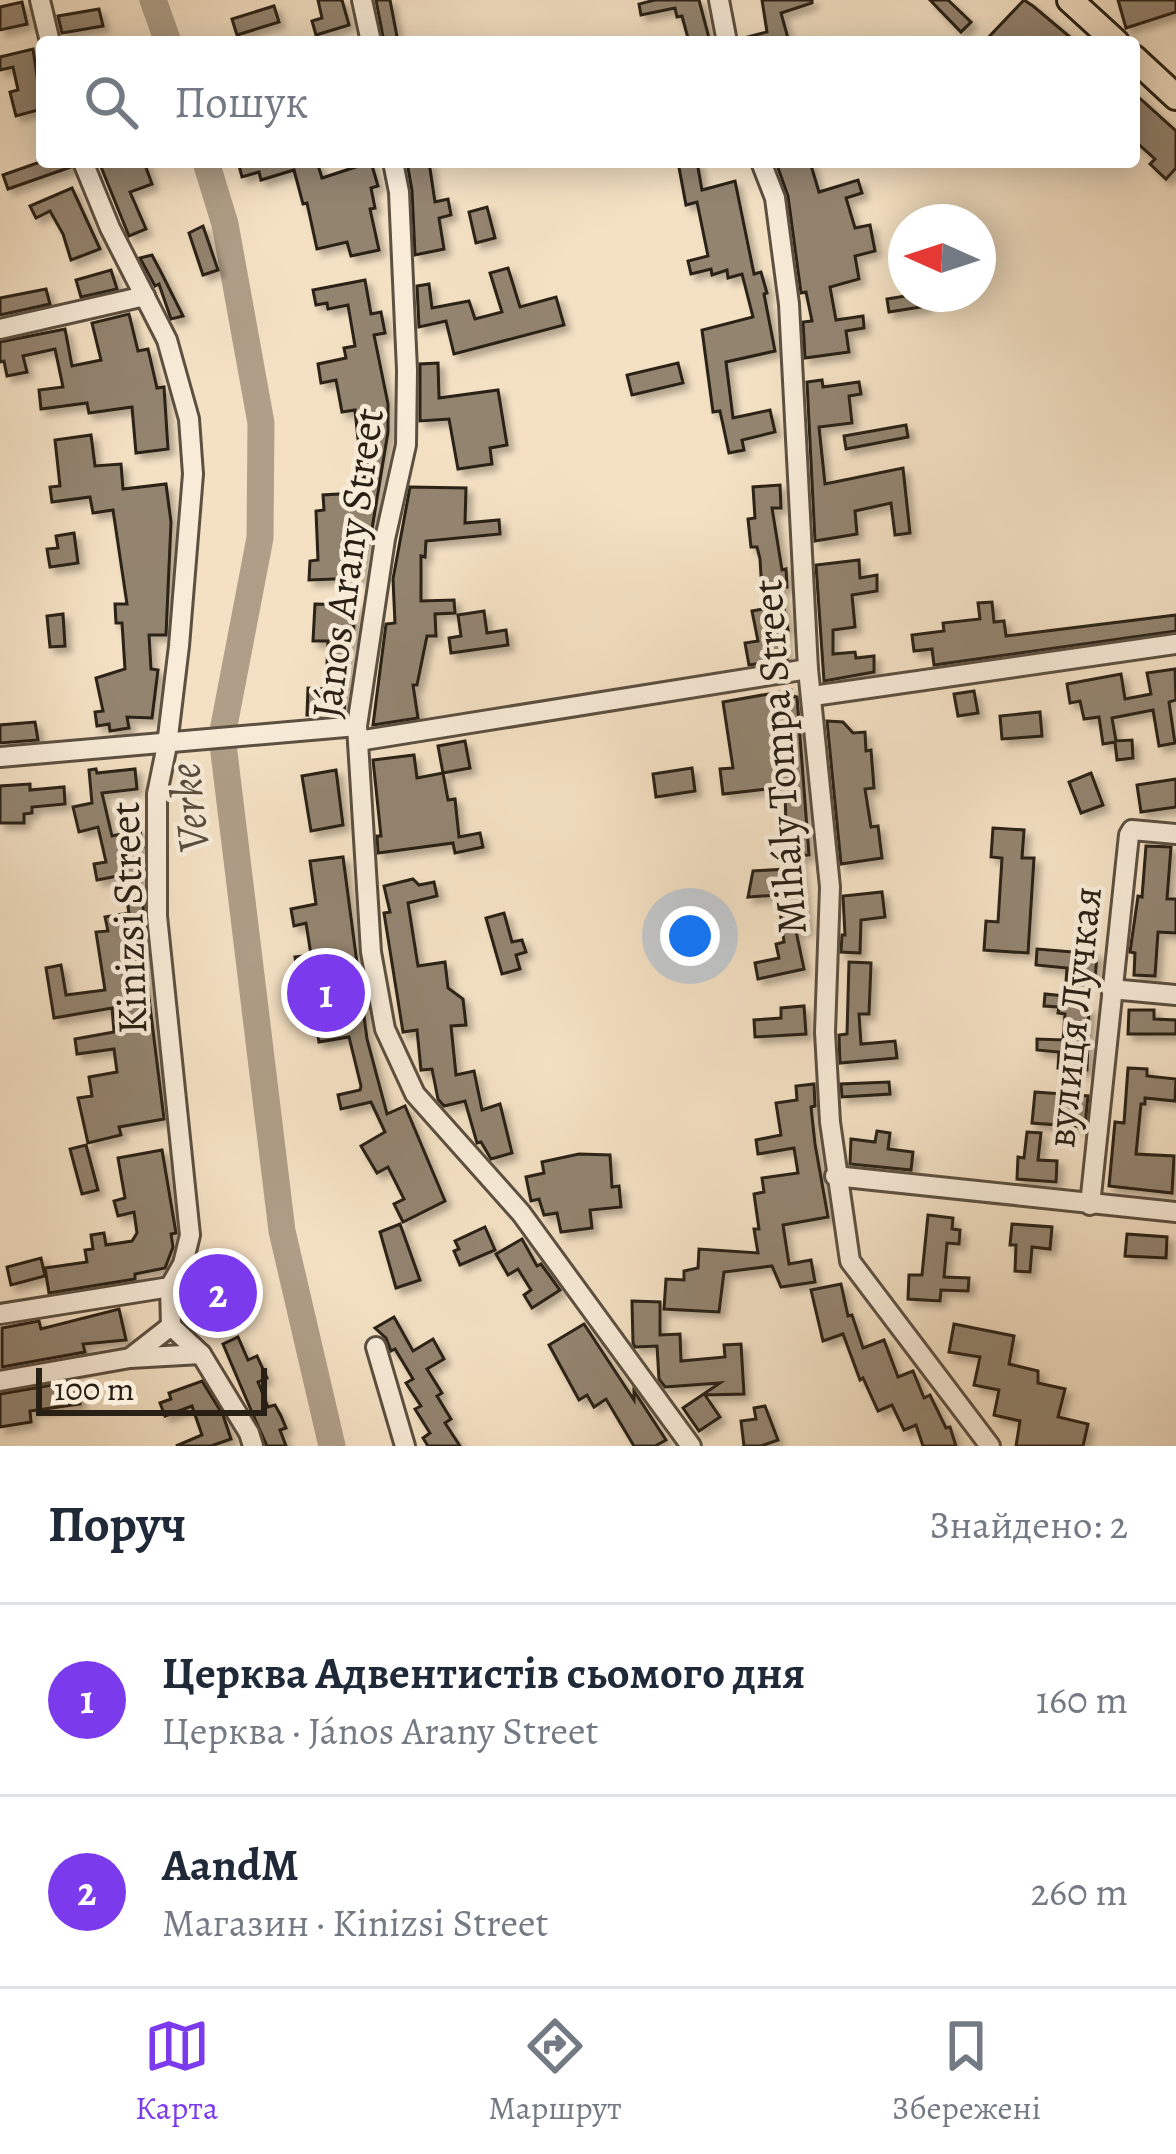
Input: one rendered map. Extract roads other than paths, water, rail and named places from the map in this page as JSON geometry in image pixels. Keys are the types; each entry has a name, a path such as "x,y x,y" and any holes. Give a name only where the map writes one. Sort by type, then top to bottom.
{"main road":[{"path":"1070,0 1109,36"},
{"path":"1140,64 1176,97"}],"street":[{"path":"40,0 49,36"},
{"path":"362,0 370,36"},
{"path":"719,0 726,36"},
{"name":"Kinizsi Street","path":"85,168 167,340 190,419 193,474 167,746 157,794 157,916 190,1235 183,1264 170,1287 171,1326"},
{"name":"János Arany Street","path":"394,168 407,370 406,446 386,539 357,733 371,952 385,1029 415,1094 521,1213 691,1446"},
{"name":"Mihály Tompa Street","path":"763,168 775,198 789,304 808,669 830,887 825,1032 835,1176 850,1261 990,1446"},
{"path":"0,329 145,296"},
{"path":"813,695 1176,644"},
{"path":"0,757 167,746 211,736 357,733 808,669"},
{"name":"вулиця Лучкая","path":"1090,1205 1129,836 1132,830 1176,834"},
{"path":"1111,989 1176,995"},
{"path":"835,1176 1176,1212"},
{"path":"0,1314 170,1287"},
{"path":"130,1358 171,1326 201,1354 253,1446"},
{"path":"376,1347 405,1446"},
{"path":"0,1382 130,1358 201,1354"}],"waterway":[{"name":"Verke","path":"153,0 166,36"},
{"name":"Verke","path":"208,168 225,224 261,423 260,538 222,736 282,1231 332,1446"}],"place":[{"name":"Церква Адвентистів сьомого дня","path":"326,993"},
{"name":"AandM","path":"218,1293"}]}
